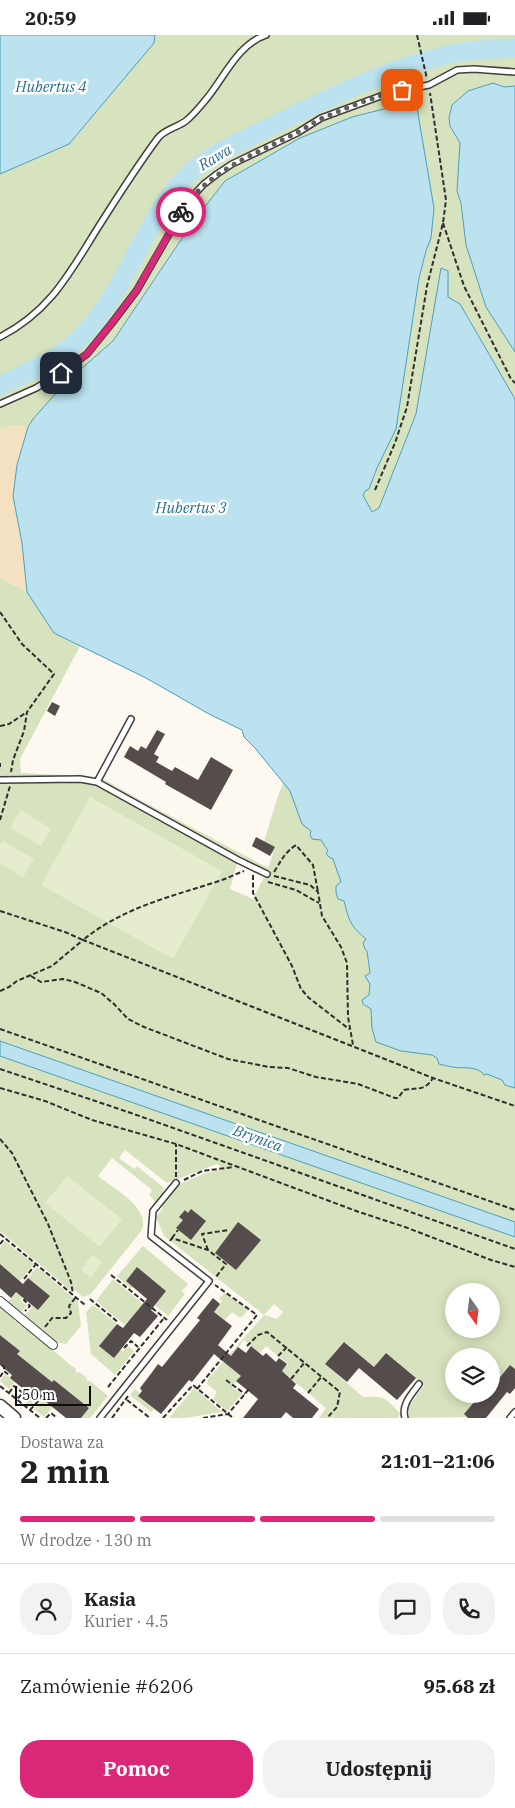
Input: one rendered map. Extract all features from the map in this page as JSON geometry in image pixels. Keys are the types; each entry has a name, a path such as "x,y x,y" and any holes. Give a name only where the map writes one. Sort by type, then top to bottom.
{"street":[{"path":"0,1301 53,1345"},
{"path":"0,1406 14,1418"}],"lane":[{"path":"0,337 29,319 48,302 65,281 121,190 160,135 186,121 203,103 242,50 257,38 266,35"},
{"path":"0,404 53,378 87,354 137,290 188,201 204,184 217,174 321,118 389,93 429,85 456,69 515,72"},
{"path":"97,782 131,719"},
{"path":"0,780 80,779 97,782 267,874"},
{"path":"100,1418 209,1281 151,1236 154,1211 176,1183"},
{"path":"405,1418 403,1411 405,1404 419,1384"},
{"path":"510,1418 515,1412"}],"path":[{"path":"417,35 426,73"},
{"path":"375,490 406,407 427,286 443,223 446,200 429,85"},
{"path":"443,223 464,286 511,379 515,383"},
{"path":"0,611 22,644 54,674 28,712 24,731 13,760 11,774"},
{"path":"0,726 9,724 28,712"},
{"path":"0,820 11,780"},
{"path":"318,892 310,885 272,875 281,859 296,845 313,865 318,892 322,916 341,947 347,963 349,1029 353,1046"},
{"path":"253,867 258,878"},
{"path":"0,991 17,981 52,966 104,924 158,899 220,880 253,867"},
{"path":"253,867 253,893 292,966 301,989 309,998 349,1029"},
{"path":"266,881 296,891 320,904"},
{"path":"0,911 65,932 433,1078 515,1106"},
{"path":"31,976 41,982 64,979 75,982 101,993 128,1019 228,1059 269,1067 288,1068 316,1077 358,1084 395,1098 398,1098 404,1090 421,1089 428,1085 433,1078"},
{"path":"0,1029 515,1210"},
{"path":"0,1069 131,1113 515,1249"},
{"path":"0,1088 45,1101 92,1120 176,1144 358,1212 515,1267"},
{"path":"0,1139 12,1153 48,1224 71,1282 73,1294"},
{"path":"176,1144 176,1183 202,1171 236,1167"},
{"path":"208,1250 201,1233 229,1230"},
{"path":"166,1248 178,1231"},
{"path":"0,1234 85,1305"},
{"path":"0,1244 5,1238"},
{"path":"172,1238 208,1250 226,1264 211,1282 257,1315 197,1389"},
{"path":"24,1279 36,1264"},
{"path":"111,1275 174,1326"},
{"path":"40,1333 52,1318 66,1319 71,1313 69,1306 76,1297"},
{"path":"25,1299 30,1305"},
{"path":"90,1299 119,1323"},
{"path":"108,1387 164,1318"},
{"path":"247,1346 258,1335 267,1332 340,1392 337,1407 327,1418"},
{"path":"124,1348 131,1341 139,1348"},
{"path":"278,1356 287,1347"},
{"path":"291,1379 305,1362"},
{"path":"2,1365 4,1371 9,1375"},
{"path":"0,1377 4,1371"},
{"path":"308,1393 322,1376"},
{"path":"226,1380 245,1394"},
{"path":"163,1418 192,1385 232,1418"},
{"path":"0,1386 40,1418"},
{"path":"9,1393 14,1386 22,1393 17,1400"},
{"path":"203,1418 228,1414 248,1389"},
{"path":"118,1395 148,1417"},
{"path":"30,1410 42,1397 46,1400"},
{"path":"112,1418 126,1400"},
{"path":"46,1418 51,1413 57,1418"}],"green space":[{"path":"155,35 515,35 515,44 472,46 443,52 372,75 323,97 203,159 185,173 174,185 118,282 90,323 69,344 49,357 0,382 0,174 69,144 154,43"},
{"path":"515,51 515,1222 0,1041 0,863 23,877 4,841 0,846 0,578 27,592 54,633 80,646 20,759 21,773 100,777 268,868 273,854 263,845 277,799 360,579 379,508 372,512 363,495 369,489 377,468 419,278 430,238 433,219 431,198 352,117 300,138 225,181 193,222 113,341 66,382 28,427 11,426 0,429 0,388 53,361 74,347 91,331 122,288 152,233 179,190 196,171 215,158 336,97 424,64 464,56","holes":["238,860 266,873 253,899 230,889"]},
{"path":"90,797 222,871 173,959 41,885"},
{"path":"21,810 51,829 41,846 10,828"},
{"path":"3,841 34,859 23,877 0,863 0,846"},
{"path":"0,1056 515,1237 515,1369 510,1365 500,1377 500,1348 445,1348 445,1403 473,1403 464,1414 467,1417 409,1418 409,1406 424,1385 386,1353 374,1367 344,1342 325,1364 363,1397 380,1397 400,1413 398,1418 319,1418 326,1408 282,1371 288,1364 266,1346 260,1353 244,1340 226,1363 241,1376 232,1387 242,1394 226,1410 213,1399 217,1392 207,1384 208,1379 264,1315 164,1236 156,1217 179,1184 206,1173 223,1169 217,1164 167,1183 125,1150 119,1158 134,1169 137,1166 164,1188 163,1193 156,1202 149,1195 152,1190 112,1158 98,1176 136,1206 143,1222 142,1230 90,1295 83,1297 72,1288 70,1290 0,1231","holes":["274,1304 283,1312 277,1319 264,1315"]},
{"path":"67,1176 122,1219 100,1247 45,1203"},
{"path":"5,1241 34,1264 20,1281 0,1264 0,1247"},
{"path":"143,1246 188,1284 182,1291 185,1294 168,1316 155,1305 166,1291 138,1268 126,1281 133,1287 131,1289 117,1276"},
{"path":"92,1255 102,1262 91,1277 81,1270"},
{"path":"37,1267 78,1302 81,1326 66,1344 56,1342 24,1316 33,1306 38,1310 50,1296 28,1278"},
{"path":"113,1279 143,1304 125,1325 96,1301"},
{"path":"16,1292 23,1297 20,1300 27,1306 22,1311 18,1311 8,1302"},
{"path":"225,1293 248,1310 242,1317 232,1312 225,1320 214,1312 222,1301 219,1298"},
{"path":"93,1305 117,1324 100,1345 123,1351 128,1346 134,1351 115,1375 91,1354 86,1312"},
{"path":"0,1306 13,1317 14,1321 19,1322 19,1325 24,1326 24,1329 28,1329 76,1369 76,1373 79,1372 87,1378 87,1381 90,1381 108,1396 90,1418 81,1418 89,1408 17,1354 20,1351 0,1335"},
{"path":"5,1374 15,1382 9,1389 0,1381"},
{"path":"194,1388 222,1412 185,1418 169,1418"},
{"path":"135,1389 140,1393 138,1396 154,1409 151,1412 130,1395"},
{"path":"27,1393 36,1399 30,1406 21,1398"},
{"path":"42,1400 53,1407 44,1417 34,1409"}],"sand":[{"path":"11,426 28,427 17,465 13,496 22,543 27,592 0,578 0,429"}],"water":[{"name":"Hubertus 4","path":"0,35 155,35 154,43 69,144 0,174"},
{"path":"493,83 504,87 515,86 515,352 486,307 466,245 461,203 457,191 460,143 450,126 449,118 452,105 468,91"},
{"name":"Hubertus 3","path":"404,104 417,108 434,208 431,238 419,278 396,429 369,489 363,495 372,512 379,508 416,414 441,268 448,271 448,297 460,304 515,399 515,1088 505,1085 502,1080 487,1074 484,1075 478,1070 439,1064 437,1058 432,1055 401,1051 376,1042 372,1028 371,1009 363,1004 362,1000 369,995 370,984 365,976 370,973 367,951 363,943 366,939 351,922 344,901 338,899 336,886 341,882 333,859 326,854 328,851 321,840 312,839 311,831 302,824 290,791 244,737 242,730 209,714 146,678 54,633 27,592 22,543 13,496 17,465 28,427 33,419 66,382 113,341 193,222 225,181 300,138 352,117"},
{"name":"Brynica","path":"0,1041 515,1222 515,1237 0,1056"}],"building":[{"path":"52,702 60,706 55,716 47,711"},
{"path":"157,730 165,734 154,754 159,757 156,762 172,771 175,767 198,780 211,757 233,770 211,810 165,784 166,782 124,757 130,746 138,751 141,746 146,749"},
{"path":"256,837 275,847 270,856 252,846"},
{"path":"191,1209 206,1221 191,1240 176,1228 183,1220 179,1217 185,1210 188,1213"},
{"path":"238,1222 261,1240 236,1270 215,1253"},
{"path":"0,1264 23,1284 28,1278 50,1296 38,1310 16,1292 11,1298 0,1288"},
{"path":"137,1267 166,1291 151,1310 158,1316 140,1337 134,1333 114,1358 99,1346 117,1324 123,1328 147,1299 126,1281"},
{"path":"213,1298 220,1304 214,1312 232,1326 218,1345 231,1356 238,1347 246,1353 251,1346 263,1356 266,1353 276,1362 279,1358 287,1364 282,1371 296,1384 293,1388 319,1409 312,1418 293,1418 286,1412 281,1418 243,1418 258,1399 236,1381 241,1376 214,1354 192,1382 189,1380 161,1414 138,1396 142,1391 140,1388 158,1364 162,1367 200,1320 197,1318"},
{"path":"0,1335 20,1351 17,1354 89,1408 81,1418 66,1418 40,1397 33,1393 32,1396 10,1378 12,1375 0,1365"},
{"path":"344,1342 374,1367 386,1353 416,1378 397,1400 359,1368 347,1382 325,1364"},
{"path":"510,1365 515,1369 515,1388 510,1394 507,1392 500,1401 500,1377"},
{"path":"473,1403 498,1403 486,1418 468,1418 464,1414"}],"waterway":[{"name":"Rawa","path":"0,386 53,359 69,348 87,331 116,291 151,226 178,185 187,175 208,159 334,96 380,76 427,60 459,52 515,48"}],"way so far":[{"path":"181,212 188,201 204,184 232,165 296,133 321,118 402,90"}],"route":[{"path":"61,373 87,354 137,290 181,212"}]}
